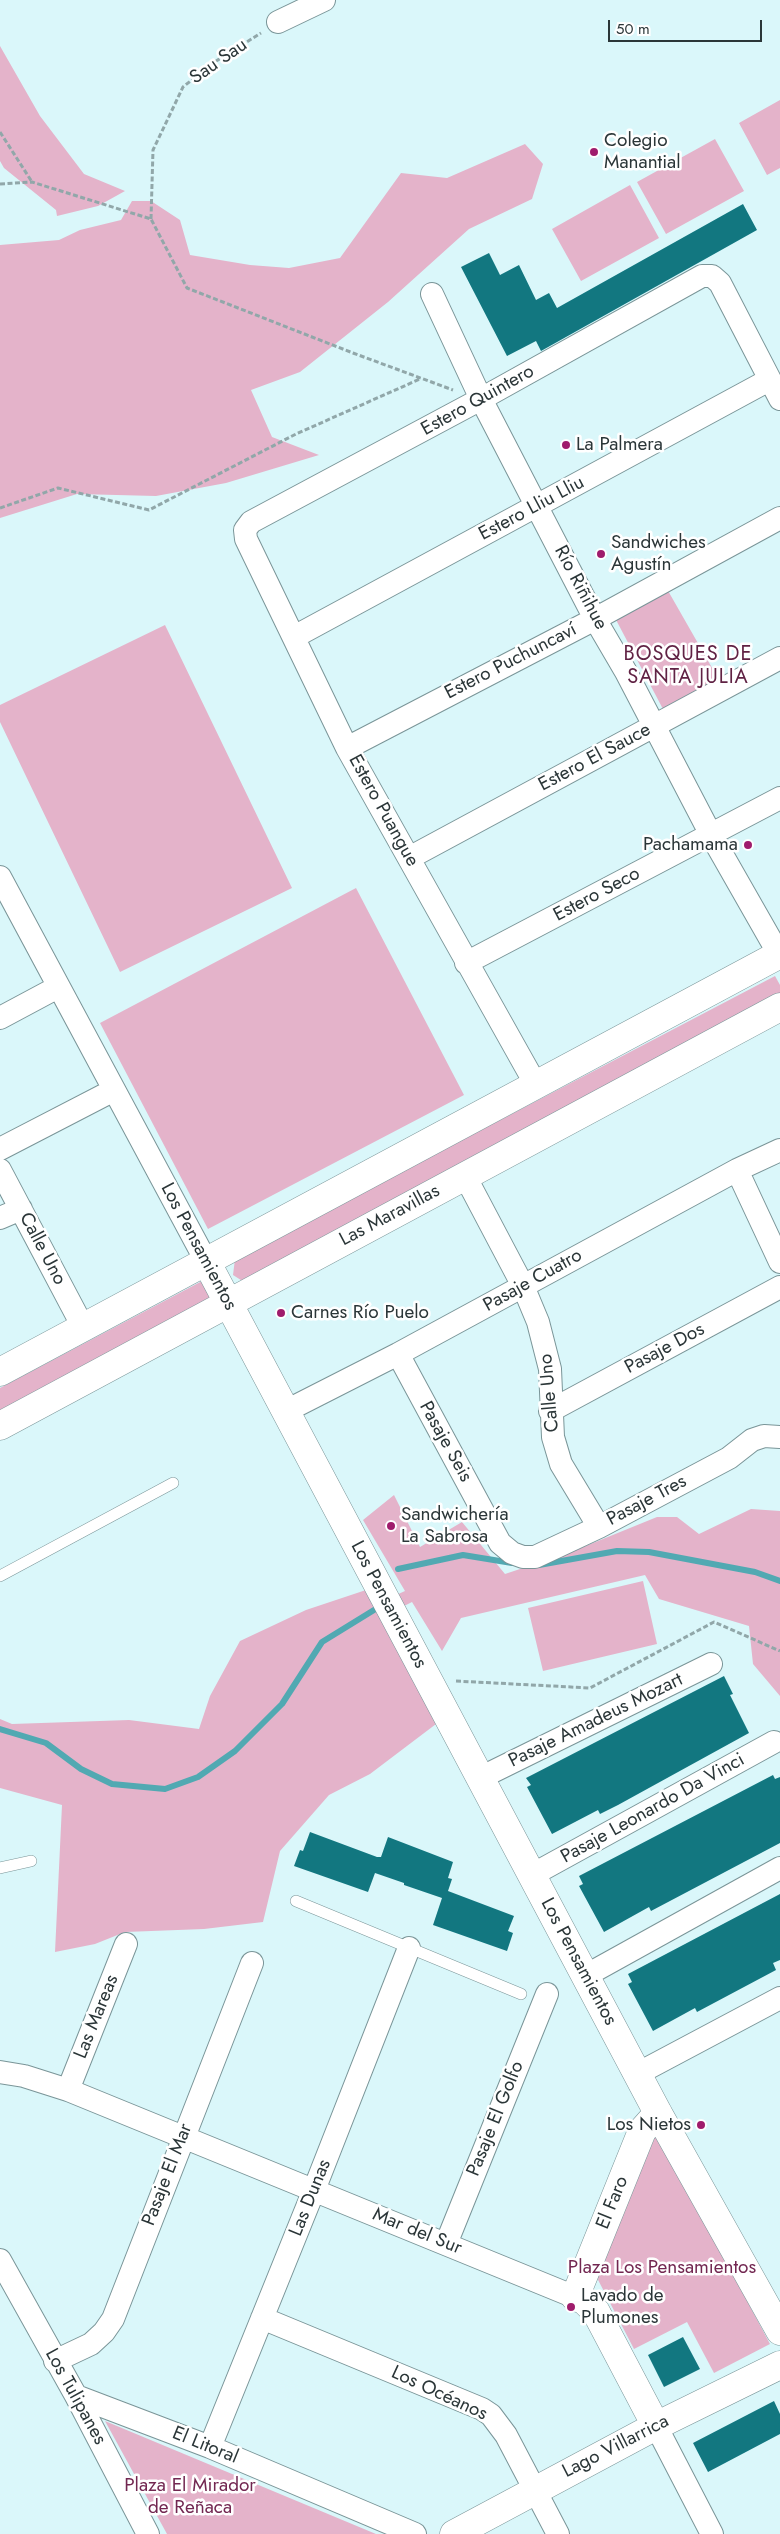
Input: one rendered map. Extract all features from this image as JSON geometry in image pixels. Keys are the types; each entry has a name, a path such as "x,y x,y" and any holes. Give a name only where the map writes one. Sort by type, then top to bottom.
{"street":[{"path":"278,22 324,0"},
{"name":"Estero Quintero","path":"245,530 251,522 481,399 702,276 712,276 720,283 775,390"},
{"name":"Río Riñihue","path":"432,294 481,399 595,619 711,835 780,955"},
{"name":"Estero Lliu Lliu","path":"294,637 537,507 775,390"},
{"name":"Estero Puchuncaví","path":"347,748 595,619 780,518"},
{"name":"Estero Puangue","path":"245,530 246,539 347,748 536,1085"},
{"name":"Estero El Sauce","path":"409,858 780,658"},
{"name":"Estero Seco","path":"466,963 780,798"},
{"name":"Los Pensamientos","path":"0,877 228,1302 637,2074 780,2331"},
{"path":"0,1372 780,955"},
{"path":"0,1018 58,987"},
{"name":"Las Maravillas","path":"0,1426 228,1302 780,1008"},
{"path":"0,1149 114,1090"},
{"name":"Pasaje Cuatro","path":"286,1411 398,1354 737,1170 780,1150"},
{"name":"Calle Uno","path":"0,1170 84,1327"},
{"path":"737,1170 780,1262"},
{"name":"Calle Uno","path":"465,1176 523,1286 546,1347 550,1368 550,1411 553,1438 561,1464 599,1527"},
{"path":"0,1218 21,1208"},
{"name":"Pasaje Dos","path":"550,1411 780,1287"},
{"name":"Pasaje Seis","path":"398,1354 500,1543 512,1553"},
{"name":"Pasaje Tres","path":"512,1553 522,1557 536,1558 729,1458 752,1440 764,1436 780,1437"},
{"name":"Pasaje Amadeus Mozart","path":"480,1778 711,1664"},
{"name":"Pasaje Leonardo Da Vinci","path":"532,1875 774,1742"},
{"path":"585,1976 780,1868"},
{"name":"Las Mareas","path":"68,2090 126,1944"},
{"name":"Las Dunas","path":"210,2447 410,1948"},
{"name":"Pasaje El Mar","path":"56,2361 91,2344 109,2326 252,1963"},
{"name":"Pasaje El Golfo","path":"446,2244 547,1994"},
{"path":"637,2074 780,1998"},
{"name":"Mar del Sur","path":"0,2072 24,2076 68,2090 584,2300 596,2312 712,2534"},
{"name":"El Faro","path":"576,2297 642,2131 658,2113"},
{"name":"Los Tulipanes","path":"0,2260 76,2396 148,2534"},
{"name":"Los Océanos","path":"262,2318 482,2409 499,2424 536,2489 558,2534"},
{"name":"Lago Villarrica","path":"454,2534 656,2426 780,2365"},
{"name":"El Litoral","path":"76,2396 210,2447 415,2534"}],"lane":[{"path":"0,1576 173,1483"},
{"path":"0,1868 30,1861"},
{"path":"296,1901 521,1994"}],"path":[{"name":"Sau Sau","path":"151,219 153,150 182,87 213,63 278,22"},
{"path":"0,132 32,182"},
{"path":"0,184 32,182 151,219 188,288 420,379 481,399"},
{"path":"0,508 58,488 149,510 296,434 420,379"},
{"path":"428,1680 590,1688 714,1622 780,1651"}],"green space":[{"path":"0,46 40,116 84,174 125,191 98,206 57,216 56,210 4,168 0,161"},
{"path":"780,100 780,168 767,175 739,123"},
{"path":"715,139 744,191 666,234 637,182"},
{"path":"525,144 543,164 532,199 469,229 388,302 300,372 251,390 272,437 319,455 226,483 156,496 77,494 0,518 0,245 59,240 80,230 121,220 132,201 151,201 180,220 190,255 250,265 289,268 340,258 401,173 447,178"},
{"path":"630,185 659,238 581,281 552,229"},
{"path":"667,589 719,680 664,711 614,616"},
{"path":"165,625 292,888 120,972 0,722 0,705"},
{"path":"356,888 464,1095 208,1229 100,1023"},
{"path":"775,976 780,985 780,996 244,1282 233,1275 235,1259"},
{"path":"204,1280 214,1298 0,1413 0,1388"},
{"path":"394,1495 420,1547 462,1522 505,1574 571,1552 657,1517 677,1517 699,1534 751,1509 780,1511 780,1696 753,1664 749,1626 659,1599 645,1575 461,1618 442,1651 412,1602 382,1617 440,1721 370,1774 329,1795 280,1851 263,1922 204,1929 125,1932 95,1944 55,1952 62,1805 0,1788 0,1719 12,1724 129,1720 199,1729 210,1696 240,1641 306,1610 366,1590 374,1605 405,1591 363,1520"},
{"path":"643,1581 657,1644 543,1671 528,1608"},
{"name":"Plaza Los Pensamientos","path":"657,2132 770,2344 714,2373 687,2322 634,2349 596,2276"},
{"name":"Plaza El Mirador de Reñaca","path":"105,2421 376,2534 167,2534"}],"building":[{"path":"743,204 757,230 541,351 536,341 507,356 461,267 489,253 500,275 519,265 536,300 549,293 557,308"},
{"path":"724,1676 733,1694 730,1695 749,1733 618,1805 600,1814 598,1810 552,1834 527,1787 531,1785 526,1778"},
{"path":"773,1775 775,1779 780,1777 780,1843 651,1911 649,1907 604,1932 579,1886 583,1884 579,1876"},
{"path":"310,1832 377,1857 381,1857 388,1837 453,1862 448,1878 452,1879 448,1891 514,1916 508,1931 513,1933 507,1951 433,1925 442,1898 375,1873 368,1892 294,1866 300,1850 303,1851"},
{"path":"780,1894 780,1960 773,1963 776,1970 697,2012 695,2008 653,2031 628,1984 632,1982 628,1974"},
{"path":"683,2337 700,2369 664,2387 648,2355"},
{"path":"774,2401 780,2414 780,2434 708,2472 693,2443"}],"waterway":[{"path":"539,1565 617,1551 649,1552 755,1572 780,1581"},
{"path":"398,1569 463,1555 512,1563"},
{"path":"0,1729 46,1743 81,1769 112,1784 165,1789 198,1777 235,1751 282,1704 322,1642 374,1610"}],"place":[{"name":"Colegio Manantial","path":"594,152"},
{"name":"La Palmera","path":"566,445"},
{"name":"Sandwiches Agustín","path":"601,554"},
{"name":"Pachamama","path":"748,845"},
{"name":"Carnes Río Puelo","path":"281,1313"},
{"name":"Sandwichería La Sabrosa","path":"391,1526"},
{"name":"Los Nietos","path":"701,2125"},
{"name":"Lavado de Plumones","path":"571,2307"}],"district":[{"name":"BOSQUES DE SANTA JULIA","path":"688,666"}]}
